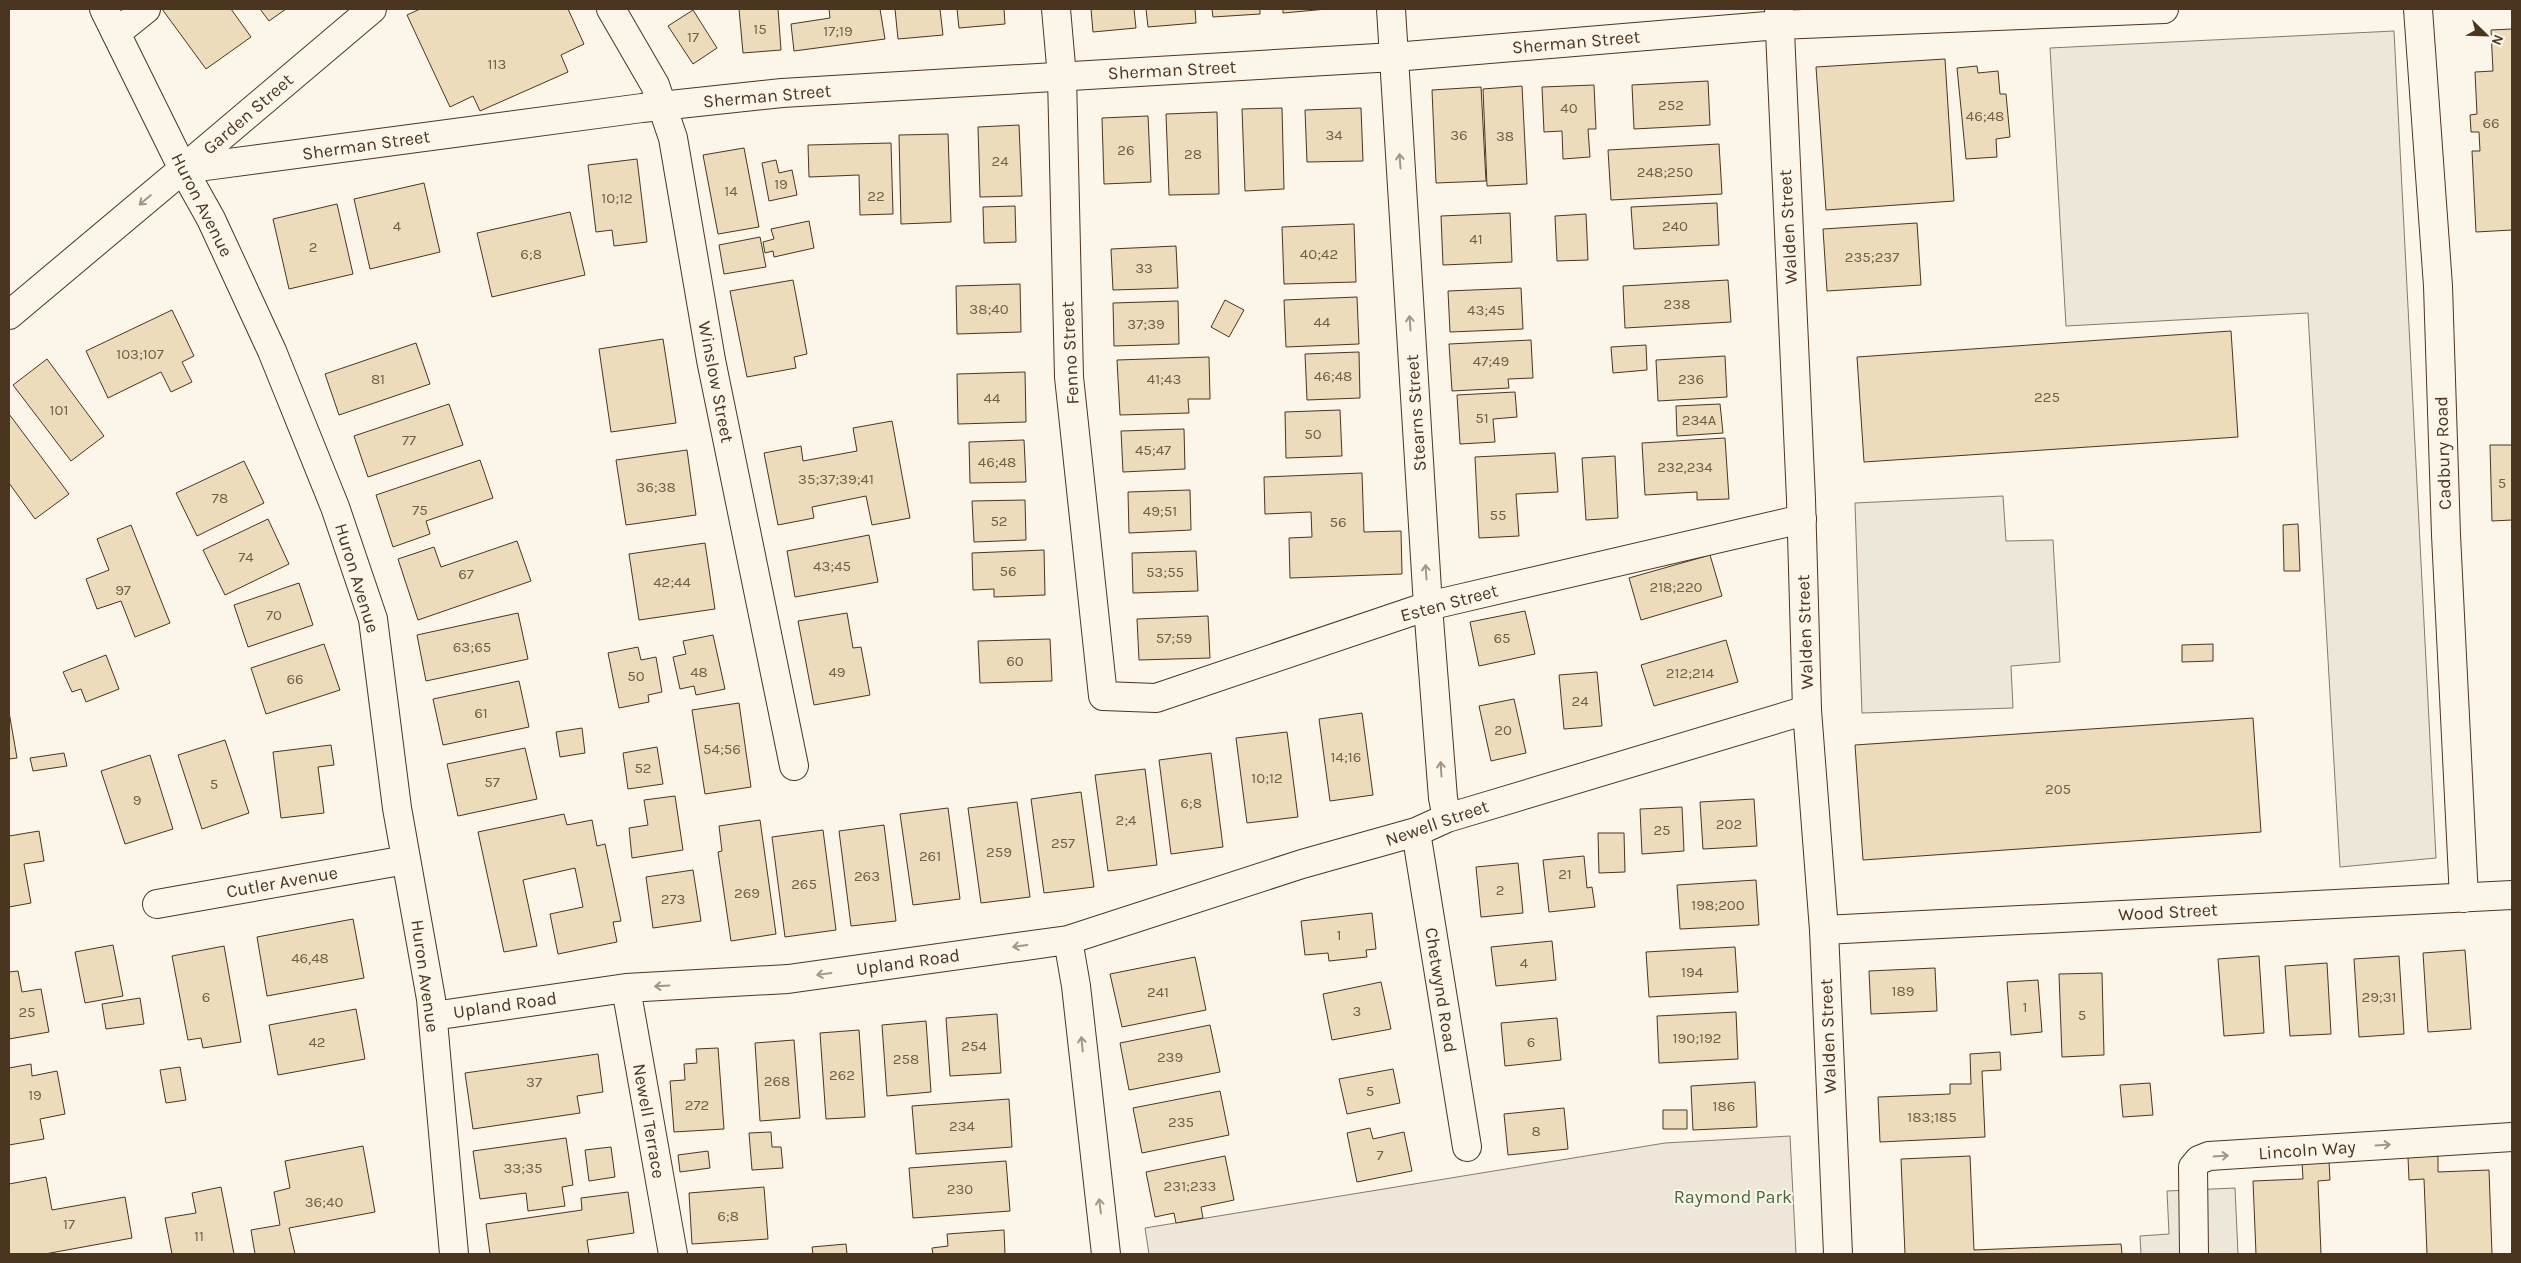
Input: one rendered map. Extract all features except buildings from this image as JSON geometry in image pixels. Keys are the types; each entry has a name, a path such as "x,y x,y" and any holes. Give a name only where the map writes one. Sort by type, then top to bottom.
{"street":[{"name":"Huron Avenue","path":"104,9 183,169 211,219 272,351 335,507 373,620 397,808 433,1016 454,1254"},
{"path":"116,33 146,9"},
{"name":"Garden Street","path":"9,315 372,9"},
{"name":"Winslow Street","path":"610,9 655,85 673,138 710,360 794,766"},
{"name":"Fenno Street","path":"1056,9 1062,77 1069,377 1103,696"},
{"name":"Stearns Street","path":"1391,9 1428,606 1443,798 1447,818"},
{"name":"Sherman Street","path":"183,169 662,106 782,93 1394,57 1779,17 2164,9"},
{"name":"Cadbury Road","path":"2418,9 2438,286 2446,535 2464,898"},
{"name":"Walden Street","path":"1779,17 1802,519 1807,710 1824,930 1838,1254"},
{"name":"Esten Street","path":"1103,696 1156,698 1428,606 1802,519"},
{"name":"Newell Street","path":"1068,940 1302,864 1416,832 1447,818 1807,710"},
{"name":"Chetwynd Road","path":"1416,832 1467,1147"},
{"name":"Cutler Avenue","path":"157,904 406,860"},
{"name":"Wood Street","path":"1824,930 2512,895"},
{"path":"1068,940 1076,986 1106,1254"},
{"name":"Upland Road","path":"433,1016 626,988 788,979 1068,940"},
{"name":"Newell Terrace","path":"626,988 672,1254"},
{"name":"Lincoln Way","path":"2194,1254 2193,1167 2199,1160 2209,1156 2512,1137"}],"green space":[{"name":"Raymond Park","path":"1790,1136 1796,1254 1149,1254 1145,1228 1665,1143"}],"shaded area":[{"path":"2394,31 2436,858 2340,867 2308,313 2066,326 2050,48"},
{"path":"2003,496 2006,541 2053,540 2060,662 2011,666 2013,708 1862,713 1855,503"},
{"path":"2235,1188 2238,1254 2141,1254 2140,1236 2169,1234 2167,1191"}]}
